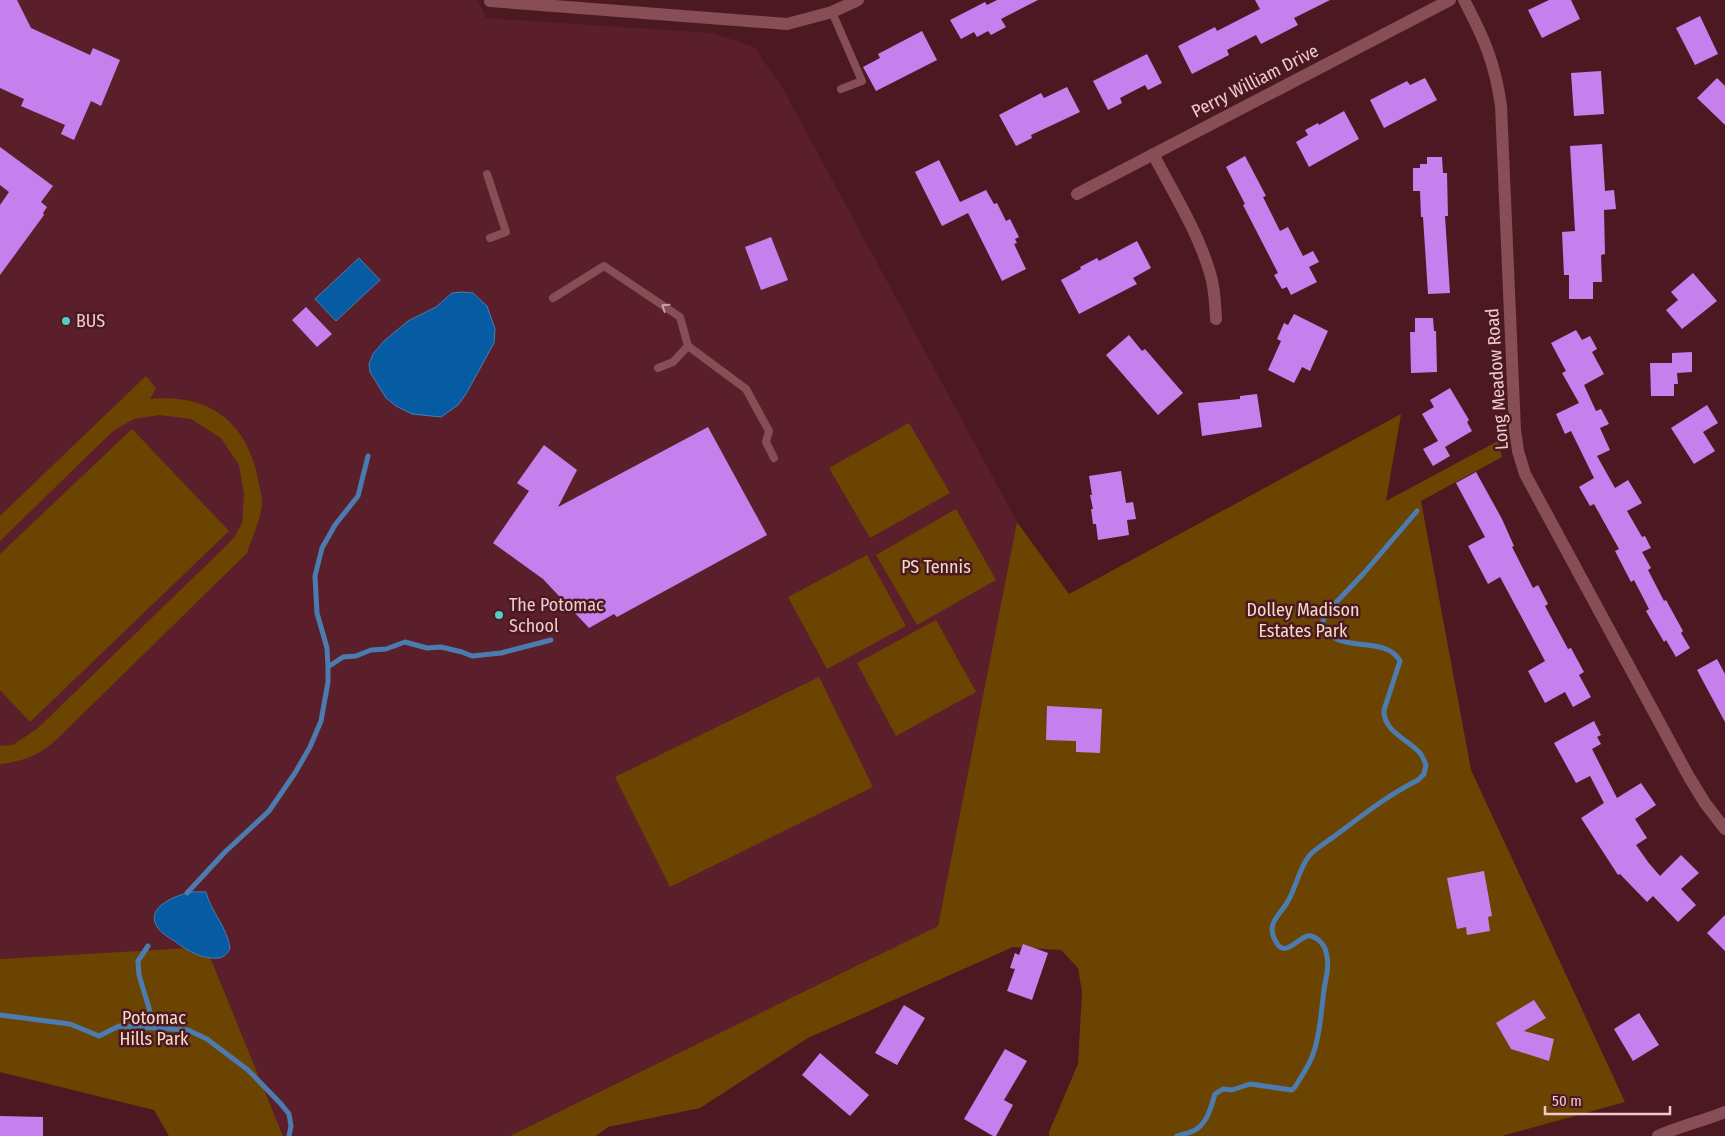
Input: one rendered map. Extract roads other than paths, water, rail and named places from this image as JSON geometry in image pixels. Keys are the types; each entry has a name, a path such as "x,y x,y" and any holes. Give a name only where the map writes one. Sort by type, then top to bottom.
{"street":[{"path":"490,2 787,24 832,12 858,0"},
{"name":"Perry William Drive","path":"1076,194 1450,0"},
{"name":"Long Meadow Road","path":"1464,0 1488,48 1497,78 1501,106 1515,430 1518,451 1525,474 1689,777 1705,803 1725,829"},
{"path":"1153,154 1203,251 1211,275 1216,319"},
{"path":"1658,1136 1679,1126 1700,1122 1725,1112"}],"lane":[{"path":"832,12 862,81 841,90"},
{"path":"487,174 506,232 490,238"},
{"path":"553,298 604,266 680,317 688,346 746,390 769,431 766,442 774,458"},
{"path":"658,368 673,362 688,346"}],"water":[{"path":"359,258 380,280 336,321 315,299"},
{"path":"452,293 473,293 487,306 495,329 494,343 458,405 441,417 412,414 396,406 386,398 370,372 369,364 373,354 384,341 408,321 436,307"},
{"path":"189,892 206,892 229,941 230,949 224,956 219,958 207,958 185,949 162,932 155,921 157,910 168,901"}],"waterway":[{"path":"328,667 327,648 317,613 315,576 322,548 335,525 358,496 368,456"},
{"path":"1177,1136 1189,1133 1202,1125 1208,1115 1215,1094 1223,1089 1232,1090 1250,1084 1292,1090 1295,1087 1315,1049 1328,962 1323,944 1316,938 1306,936 1292,946 1283,948 1278,945 1274,938 1272,927 1288,901 1309,856 1376,806 1418,780 1424,774 1426,765 1421,754 1391,729 1385,717 1384,710 1400,661 1393,653 1383,648 1348,643 1337,639 1328,633 1322,623 1327,612 1364,573 1417,511"},
{"path":"187,893 225,852 269,811 295,773 310,747 321,721 328,682 328,667 343,657 356,656 371,650 386,649 405,642 427,648 441,647 472,656 501,653 551,640"},
{"path":"148,946 138,961 139,975 155,1028"},
{"path":"0,1015 70,1024 99,1036 119,1026 188,1030 207,1039 248,1070 281,1104 289,1114 291,1126 289,1136"}],"place":[{"name":"BUS","path":"66,321"},
{"name":"The Potomac School","path":"499,615"}],"park label":[{"name":"PS Tennis","path":"936,567"},
{"name":"Dolley Madison Estates Park","path":"1303,620"},
{"name":"Potomac Hills Park","path":"154,1028"}]}
